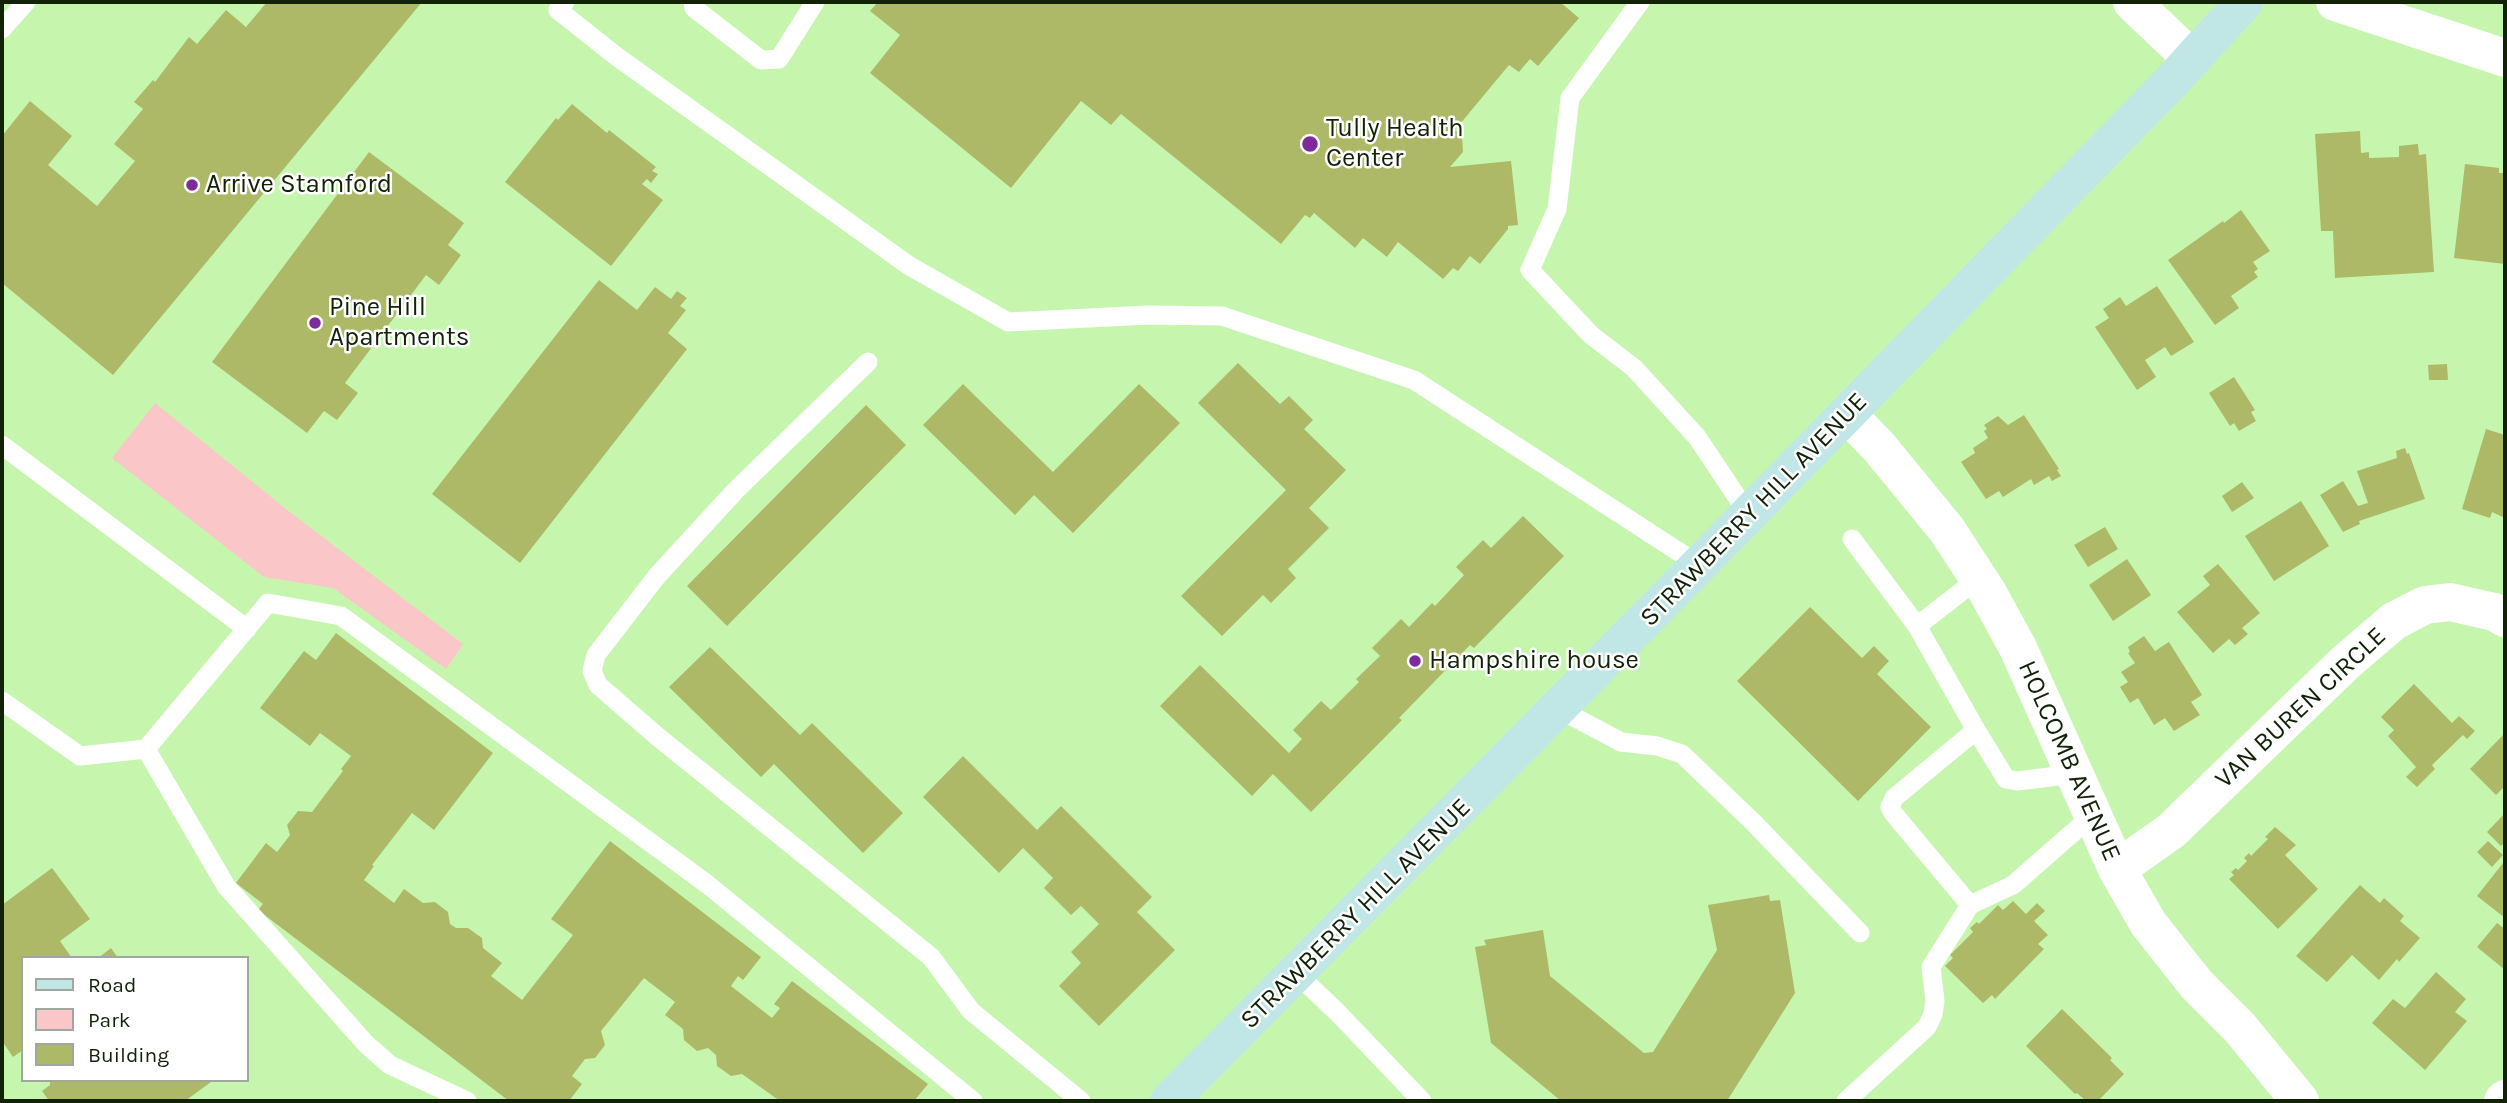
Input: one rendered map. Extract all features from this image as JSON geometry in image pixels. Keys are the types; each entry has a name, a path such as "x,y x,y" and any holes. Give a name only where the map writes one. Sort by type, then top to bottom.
{"main road":[{"name":"STRAWBERRY HILL AVENUE","path":"1169,1101 1559,709 2192,59 2244,2"}],"street":[{"path":"2132,2 2192,59"},
{"path":"2335,2 2505,58"},
{"name":"HOLCOMB AVENUE","path":"1847,414 1879,447 1947,530 1979,578 2018,648 2117,869 2148,923 2196,984 2240,1028 2300,1101"},
{"name":"VAN BUREN CIRCLE","path":"2117,869 2171,831 2346,663 2395,621 2425,605 2450,602 2494,612 2505,618"}],"lane":[{"path":"2,29 26,2"},
{"path":"565,2 558,10 616,56 908,265 1008,322 1149,315 1222,316 1414,380 1699,565"},
{"path":"692,2 694,8 761,60 779,59 815,2"},
{"path":"1640,2 1570,98 1557,209 1530,270 1591,335 1634,368 1697,436 1749,514"},
{"path":"867,362 736,489 657,576 596,655 592,671 598,685 658,737 931,957 971,1011 1081,1101"},
{"path":"2,445 247,629"},
{"path":"1852,539 1917,625 2006,779 2017,781 2074,774"},
{"path":"1917,625 1979,578"},
{"path":"2,701 80,756 146,749 268,603 341,616 707,884 973,1101"},
{"path":"1559,709 1621,743 1657,746 1682,754 1754,823 1860,933"},
{"path":"1969,905 1890,807 1894,798 1976,730"},
{"path":"146,749 226,886 366,1044 390,1065 467,1101"},
{"path":"1846,1101 1927,1027 1935,1001 1931,967 1969,905 2013,885 2093,814"},
{"path":"1297,974 1422,1101"}],"green space":[{"path":"155,403 286,509 463,644 446,669 333,588 264,577 112,458"}],"building":[{"name":"Arrive Stamford","path":"267,2 422,2 113,375 2,283 2,136 30,101 72,136 48,165 97,206 135,161 114,144 143,109 134,102 153,80 155,82 189,37 197,44 226,10 246,27"},
{"name":"Tully Health Center","path":"878,2 1560,2 1579,18 1538,66 1530,59 1519,72 1509,65 1455,130 1462,136 1463,152 1450,167 1511,161 1518,225 1508,226 1480,264 1470,256 1458,271 1453,268 1443,279 1398,242 1387,257 1363,238 1355,248 1314,213 1310,218 1305,215 1281,244 1121,114 1111,125 1081,101 1011,188 870,73 900,35 870,11"},
{"path":"572,104 607,133 609,130 656,167 652,171 658,174 651,183 647,179 642,184 663,200 611,266 505,182 556,118 558,120"},
{"path":"2360,131 2361,153 2369,152 2369,158 2399,157 2399,146 2418,144 2419,155 2426,154 2434,272 2335,278 2333,231 2321,231 2315,134"},
{"name":"Pine Hill Apartments","path":"369,152 464,223 448,245 461,255 439,285 426,275 345,383 358,393 337,420 324,411 307,433 212,362"},
{"path":"2465,164 2499,168 2499,173 2505,173 2505,264 2454,258"},
{"path":"2241,210 2270,251 2253,262 2258,269 2254,272 2258,277 2231,296 2239,308 2215,325 2168,260"},
{"name":"Pine Hill Apartments","path":"599,280 637,310 655,287 671,299 677,291 687,298 680,306 686,310 668,333 687,349 520,563 432,494"},
{"path":"2157,286 2194,342 2171,356 2165,347 2145,360 2156,377 2137,390 2095,327 2109,318 2103,309 2120,297 2126,306"},
{"path":"1238,363 1280,404 1289,396 1313,420 1304,429 1346,470 1309,508 1329,528 1288,569 1296,578 1271,603 1263,595 1222,636 1181,596 1286,490 1198,403"},
{"path":"2447,364 2448,380 2429,380 2428,365"},
{"path":"2234,377 2255,410 2251,412 2256,421 2239,431 2234,423 2230,426 2209,393"},
{"path":"963,384 1053,472 1139,384 1180,423 1073,533 1034,495 1015,515 923,425"},
{"path":"866,405 906,445 727,626 687,586"},
{"path":"2024,415 2061,476 2052,481 2049,476 2034,485 2031,479 2003,497 1999,491 1986,499 1961,462 1975,453 1973,448 1988,438 1984,425 1998,416 2008,425"},
{"path":"2486,429 2505,435 2505,518 2492,512 2490,518 2462,509"},
{"path":"2405,448 2425,499 2359,521 2360,524 2343,532 2320,495 2343,481 2358,506 2368,503 2357,471 2397,458 2396,451"},
{"path":"2242,482 2254,498 2232,512 2222,496"},
{"path":"2301,501 2329,546 2274,581 2245,536"},
{"name":"Hampshire house","path":"1523,516 1564,556 1474,648 1470,645 1399,718 1402,720 1311,812 1273,774 1252,796 1160,706 1200,665 1289,753 1302,739 1293,730 1321,701 1331,710 1359,682 1356,679 1380,656 1372,648 1401,619 1409,627 1432,603 1435,606 1464,575 1456,567 1483,540 1491,548"},
{"path":"2105,527 2118,549 2088,567 2074,545"},
{"path":"2127,559 2151,595 2113,621 2089,585"},
{"path":"2218,564 2260,613 2242,628 2248,634 2235,645 2229,639 2213,653 2177,612 2210,585 2203,576"},
{"path":"1810,607 1862,658 1874,646 1889,661 1877,674 1931,727 1858,801 1737,681"},
{"path":"336,633 493,753 434,830 412,813 372,865 374,866 364,880 394,903 404,889 423,903 435,902 448,912 450,924 456,928 468,928 482,938 483,948 502,963 491,976 522,1000 573,935 551,919 610,841 761,957 743,980 738,976 731,986 772,1018 780,1008 774,1004 792,981 928,1084 914,1101 780,1101 742,1074 731,1076 717,1066 716,1055 708,1048 697,1051 684,1040 683,1029 665,1015 675,1002 644,978 601,1031 605,1045 595,1058 585,1059 572,1076 582,1084 569,1101 509,1101 258,910 263,904 236,883 266,843 277,852 290,835 287,825 298,811 312,812 351,756 320,733 310,746 260,708 304,651 316,660"},
{"path":"2144,636 2155,651 2169,642 2202,695 2191,702 2200,715 2174,731 2165,718 2154,725 2138,698 2130,703 2120,687 2128,682 2121,672 2135,663 2128,653 2128,647"},
{"path":"710,647 800,735 812,723 903,813 863,853 774,764 761,777 669,687"},
{"path":"2414,684 2452,723 2459,716 2475,731 2467,739 2463,735 2432,765 2435,769 2417,787 2406,777 2416,767 2388,736 2394,730 2381,717"},
{"path":"2505,733 2505,786 2496,795 2470,769"},
{"path":"963,756 1037,830 1061,806 1152,897 1137,912 1175,950 1099,1026 1059,986 1081,963 1071,952 1099,924 1081,906 1071,915 1044,888 1053,878 1023,848 999,873 923,797"},
{"path":"2505,813 2505,842 2501,846 2487,832"},
{"path":"2275,827 2296,845 2285,855 2318,889 2278,929 2229,879 2234,875 2231,872 2236,868 2238,870 2247,861 2244,858 2249,853 2251,856 2268,839 2265,837"},
{"path":"2488,841 2503,855 2492,867 2477,852"},
{"path":"2503,863 2505,864 2505,918 2477,896"},
{"path":"52,868 90,919 60,941 71,956 21,956 21,1051 13,1057 2,1041 2,905"},
{"path":"2360,885 2380,903 2384,898 2404,916 2400,921 2420,938 2379,980 2352,955 2327,982 2296,956"},
{"path":"1769,895 1770,901 1780,900 1795,993 1727,1101 1561,1101 1491,1043 1475,947 1486,945 1484,940 1543,930 1550,976 1644,1053 1653,1052 1717,950 1708,905"},
{"path":"2013,901 2026,914 2037,903 2045,911 2034,921 2048,935 2038,944 2044,949 1995,999 1992,995 1983,1003 1945,966 1953,958 1950,955 1973,932 1970,928 1977,922 1979,924 1998,905 2003,910"},
{"path":"2497,923 2505,929 2505,970 2477,947"},
{"path":"111,948 117,956 101,956"},
{"path":"2436,972 2466,999 2455,1012 2467,1021 2425,1070 2372,1023 2393,999 2405,1008"},
{"path":"2062,1009 2112,1058 2110,1060 2124,1074 2098,1101 2086,1101 2075,1094 2026,1046"},
{"path":"50,1082 211,1082 185,1101 49,1101 42,1091"}],"place":[{"name":"Tully Health Center","path":"1310,144"},
{"name":"Arrive Stamford","path":"192,185"},
{"name":"Pine Hill Apartments","path":"315,323"},
{"name":"Hampshire house","path":"1415,661"}]}
